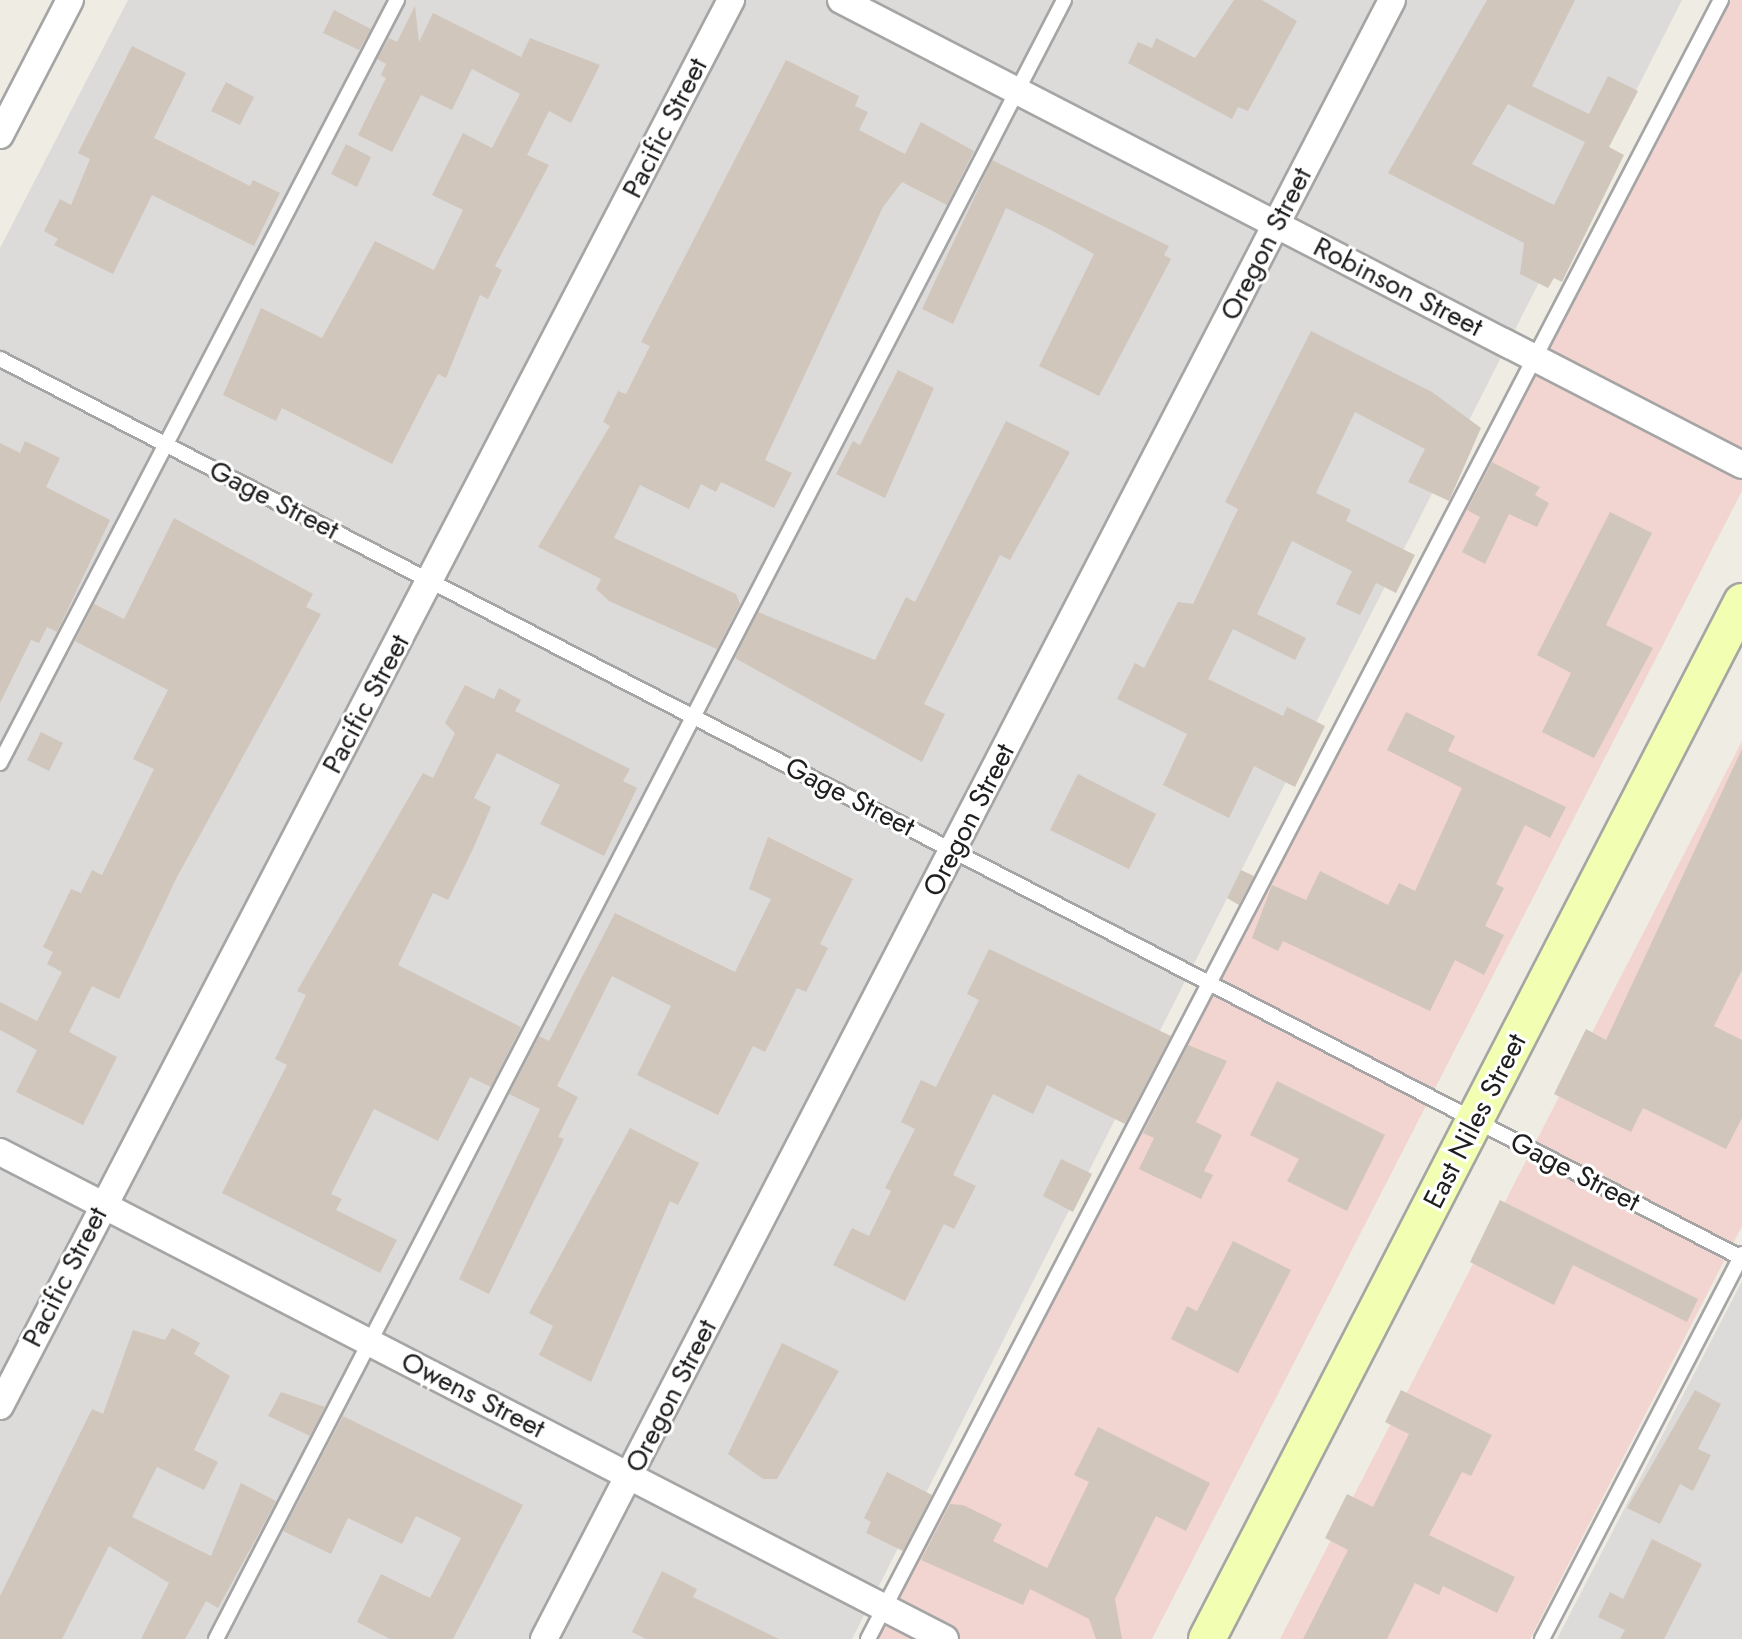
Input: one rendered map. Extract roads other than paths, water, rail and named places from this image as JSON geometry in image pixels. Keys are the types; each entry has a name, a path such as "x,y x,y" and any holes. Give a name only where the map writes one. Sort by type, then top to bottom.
{"main road":[{"name":"East Niles Street","path":"1207,1639 1742,602"}],"street":[{"path":"0,135 70,0"},
{"name":"Pacific Street","path":"0,1406 102,1204 431,581 731,0"},
{"name":"Robinson Street","path":"841,0 1742,465"},
{"name":"Oregon Street","path":"544,1639 1392,0"},
{"name":"Owens Street","path":"0,1152 945,1639"}],"lane":[{"path":"0,763 397,0"},
{"path":"216,1639 367,1341 1064,0"},
{"path":"868,1639 1721,0"},
{"name":"Gage Street","path":"0,359 1741,1256"},
{"path":"1542,1639 1741,1256"}]}
